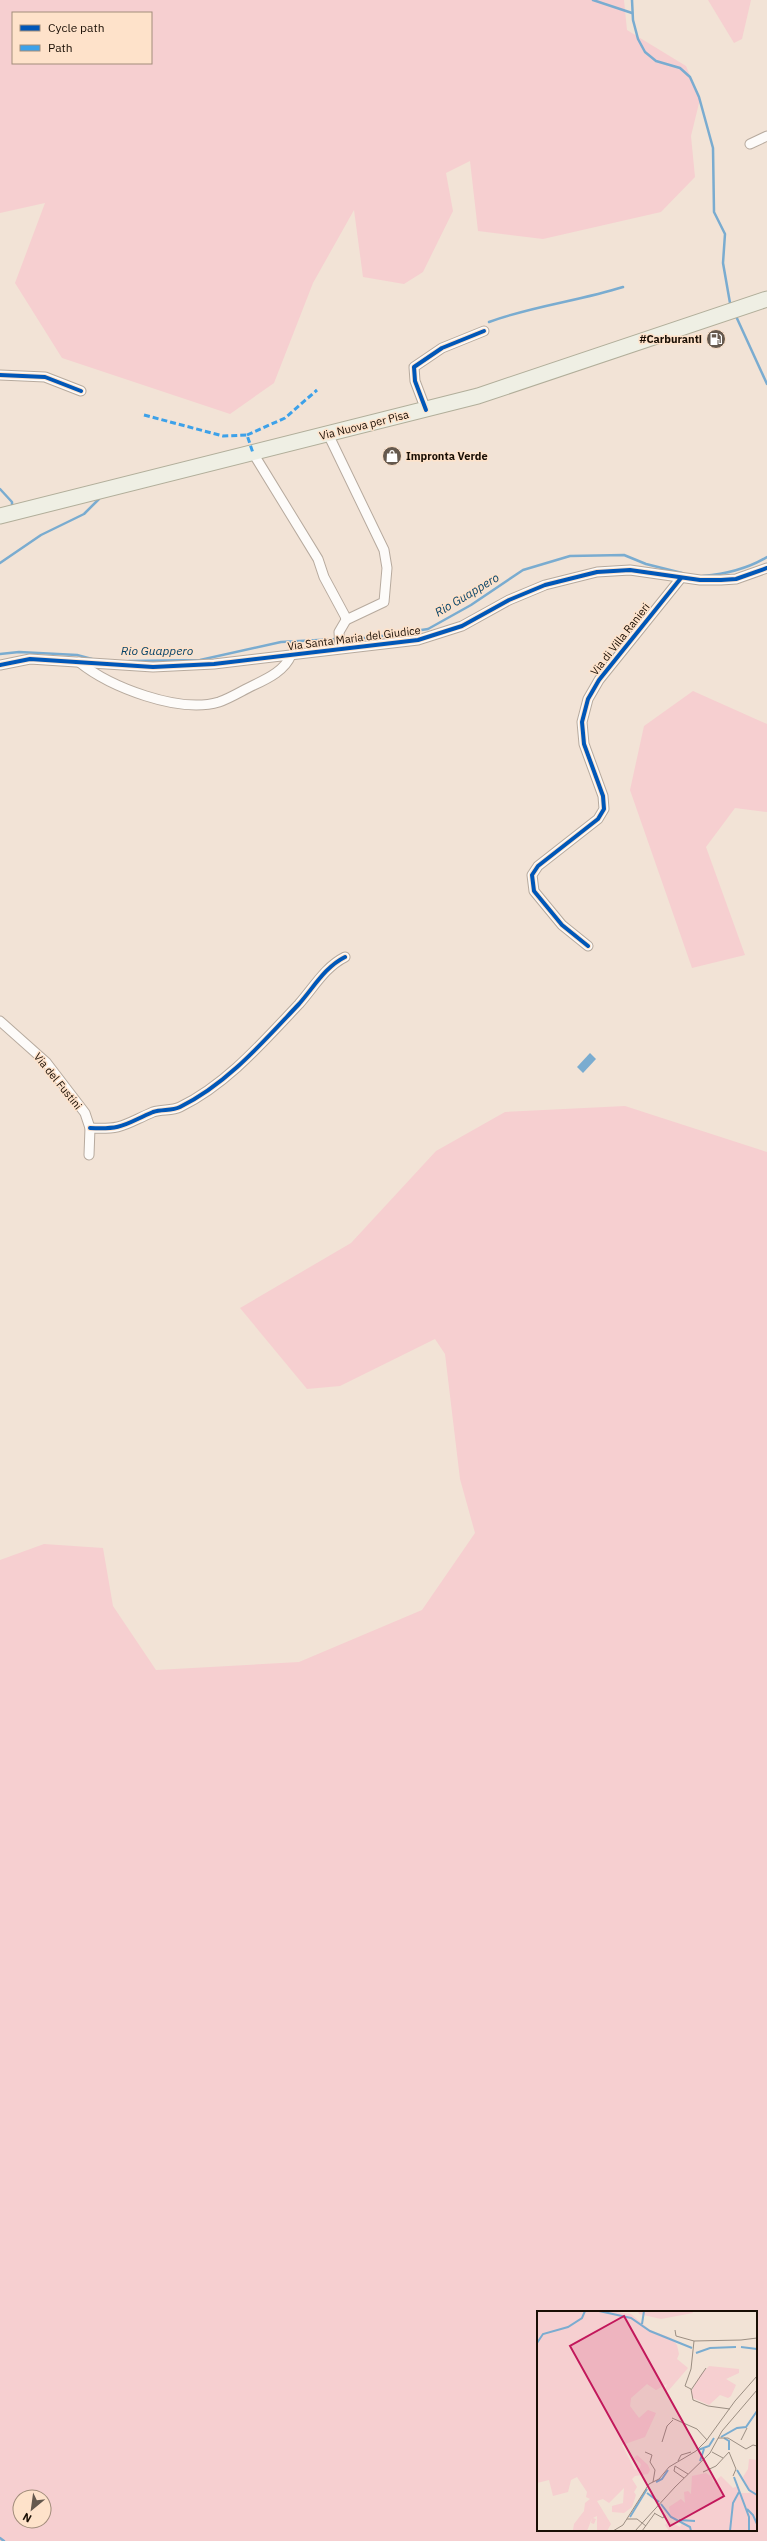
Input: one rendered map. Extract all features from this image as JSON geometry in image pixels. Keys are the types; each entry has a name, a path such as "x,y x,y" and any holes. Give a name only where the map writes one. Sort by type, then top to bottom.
{"main road":[{"name":"Via Nuova per Pisa","path":"0,516 426,410 521,382 767,299"}],"street":[{"path":"750,144 767,136"},
{"path":"426,410 414,381 414,367 442,348 484,331"},
{"path":"0,376 45,377 81,391"},
{"path":"328,434 384,550 387,568 384,602 346,620 339,632 340,647"},
{"path":"253,453 318,559 346,620"},
{"name":"Via Santa Maria del Giudice","path":"0,665 30,659 153,667 214,664 291,655 340,647 418,640 437,636 462,626 509,600 545,585 597,572 630,570 700,580 736,579 767,568"},
{"name":"Via di Villa Ranieri","path":"588,946 562,925 534,891 532,875 538,866 598,819 604,809 603,796 584,744 582,722 588,699 599,680 681,578"},
{"path":"79,662 94,674 112,684 167,702 183,704 218,702 273,674 287,664 291,655"},
{"path":"90,1128 122,1128 153,1112 179,1108 201,1094 231,1072 253,1052 303,1000 333,963 345,957"},
{"name":"Via del Fustini","path":"0,1021 46,1062 85,1113 90,1128 89,1154"}],"shaded area":[{"path":"0,0 624,0 627,30 686,66 700,99 691,136 695,177 661,212 543,239 478,231 470,161 446,173 453,211 423,272 404,284 363,277 354,210 313,283 274,383 230,414 62,358 15,283 45,203 0,213"},
{"path":"708,0 751,0 742,39 734,43"},
{"path":"693,691 767,724 767,812 735,808 706,847 745,955 692,968 630,790 644,726"},
{"path":"625,1106 767,1152 767,2541 0,2541 0,1560 44,1544 103,1548 113,1606 156,1670 299,1662 422,1610 475,1533 460,1479 445,1354 435,1339 340,1386 307,1389 240,1308 351,1243 436,1151 505,1112"}],"water":[{"path":"590,1053 596,1059 583,1073 577,1067"}],"waterway":[{"path":"593,0 632,13"},
{"path":"632,0 633,20 638,39 645,52 656,61 680,68 690,77 699,97 713,148 714,212 725,234 723,263 730,303"},
{"path":"489,322 505,316 623,287"},
{"path":"735,314 767,384"},
{"path":"0,489 12,502 12,506"},
{"path":"0,563 41,535 84,514 99,499"},
{"name":"Rio Guappero","path":"342,638 369,638 428,629 471,605 523,570 570,556 624,555 646,564 682,573"},
{"name":"Rio Guappero","path":"703,576 736,570 752,565 767,557"},
{"name":"Rio Guappero","path":"129,661 200,660 281,642 337,639"},
{"name":"Rio Guappero","path":"0,654 19,652 77,655 92,659"},
{"path":"0,2538 4,2541"}],"marked path":[{"path":"247,435 285,418 317,390"},
{"path":"144,415 223,436 247,435 253,453"}],"cycle path":[{"path":"426,410 415,381 414,367 442,348 484,331"},
{"path":"0,375 45,377 81,391"},
{"path":"0,665 30,659 153,667 214,664 418,640 462,626 509,600 545,585 597,572 630,570 700,580 721,580 736,579 767,568"},
{"path":"588,946 562,925 534,891 532,875 538,866 598,819 604,809 603,796 584,744 582,722 588,699 599,680 681,578"},
{"path":"90,1128 117,1127 153,1112 180,1107 197,1098 213,1087 244,1061 299,1004 331,966 345,957"}],"place":[{"name":"#Carburanti","path":"716,339"},
{"name":"Impronta Verde","path":"392,456"}]}
